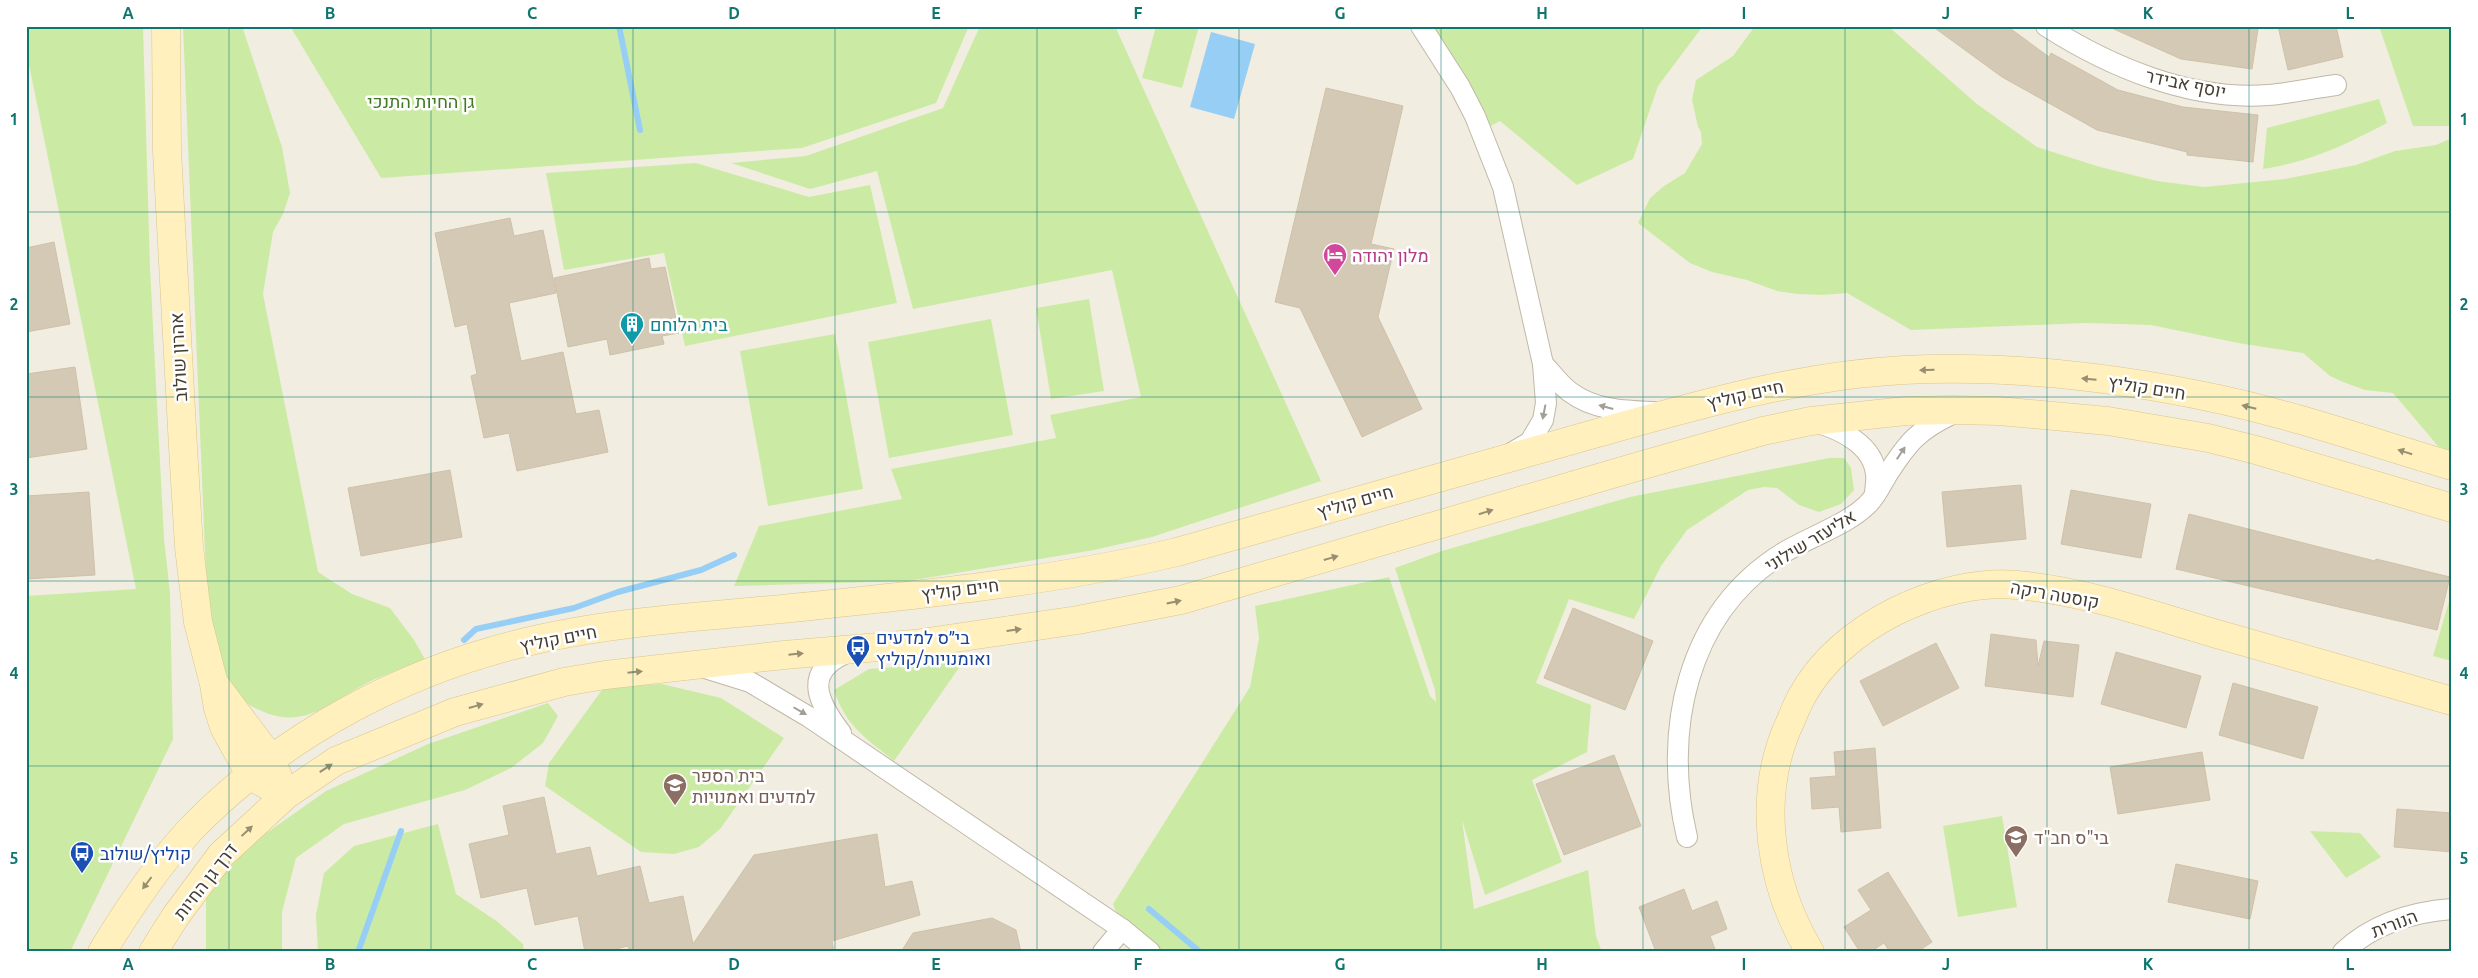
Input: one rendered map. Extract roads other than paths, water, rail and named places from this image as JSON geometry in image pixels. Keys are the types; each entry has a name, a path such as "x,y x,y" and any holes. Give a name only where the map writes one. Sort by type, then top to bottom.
{"main road":[{"name":"אהרון שולוב","path":"166,26 167,151 189,537 200,632 214,684 218,708 233,723 261,768 286,795"},
{"name":"חיים קוליץ","path":"261,768 319,727 367,699 424,675 481,655 539,639 652,622 935,592 1046,578 1121,565 1177,552 1672,412 1812,380 1904,370 2002,371 2113,381 2217,399 2266,411 2452,466"},
{"path":"286,795 336,761 455,712 564,682 606,674 914,644 1020,629 1181,600 1643,465 1763,432 1811,421 1906,411 1960,410 1999,411 2108,421 2208,438 2265,452 2452,508"},
{"name":"קוסטה ריקה","path":"1810,952 1797,929 1786,901 1776,864 1770,830 1774,770 1783,737 1803,694 1828,662 1865,628 1894,611 1930,596 1964,587 1990,585 2016,585 2049,590 2121,606 2452,701"},
{"path":"214,807 224,791 228,770 228,743 233,723 279,736 300,734 319,727"},
{"path":"102,952 127,910 164,861 214,807 261,768"},
{"name":"דרך גן החיות","path":"153,952 175,917 221,854 286,795"}],"street":[{"path":"1421,26 1460,87 1475,116 1503,187 1543,364 1546,403 1538,431 1530,442 1494,462"},
{"name":"יוסף אבידר","path":"2046,26 2108,61 2138,73 2189,88 2226,94 2267,95 2336,85"},
{"path":"1543,364 1569,392 1588,401 1623,411 1672,412"},
{"name":"אליעזר שילוני","path":"1687,837 1679,805 1676,765 1678,727 1684,691 1696,657 1712,627 1733,596 1760,569 1783,552 1868,504 1910,441 1929,425 1960,410"},
{"path":"1811,421 1832,426 1864,448 1873,461 1876,474 1875,494"},
{"path":"848,743 822,704 816,683 820,673 837,658 862,648"},
{"path":"691,666 713,670 750,682 809,716 1122,929 1150,952"},
{"name":"הנורית","path":"2343,952 2358,938 2406,916 2452,909"},
{"path":"1104,952 1122,929"}],"water":[{"path":"1211,32 1255,44 1234,119 1190,107"}],"waterway":[{"path":"619,26 640,130"},
{"path":"464,640 476,629 574,608 618,592 701,570 734,555"},
{"path":"358,952 401,831"},
{"path":"1149,909 1200,952"}],"place":[{"name":"מלון יהודה","path":"1335,276"},
{"name":"בית הלוחם","path":"632,345"},
{"name":"בי״ס למדעים ואומנויות/קוליץ","path":"858,668"},
{"name":"בית הספר למדעים ואמנויות","path":"675,806"},
{"name":"בי\"ס חב\"ד","path":"2016,858"},
{"name":"קוליץ/שולוב","path":"82,874"}],"park label":[{"name":"גן החיות התנכי","path":"421,101"}]}
